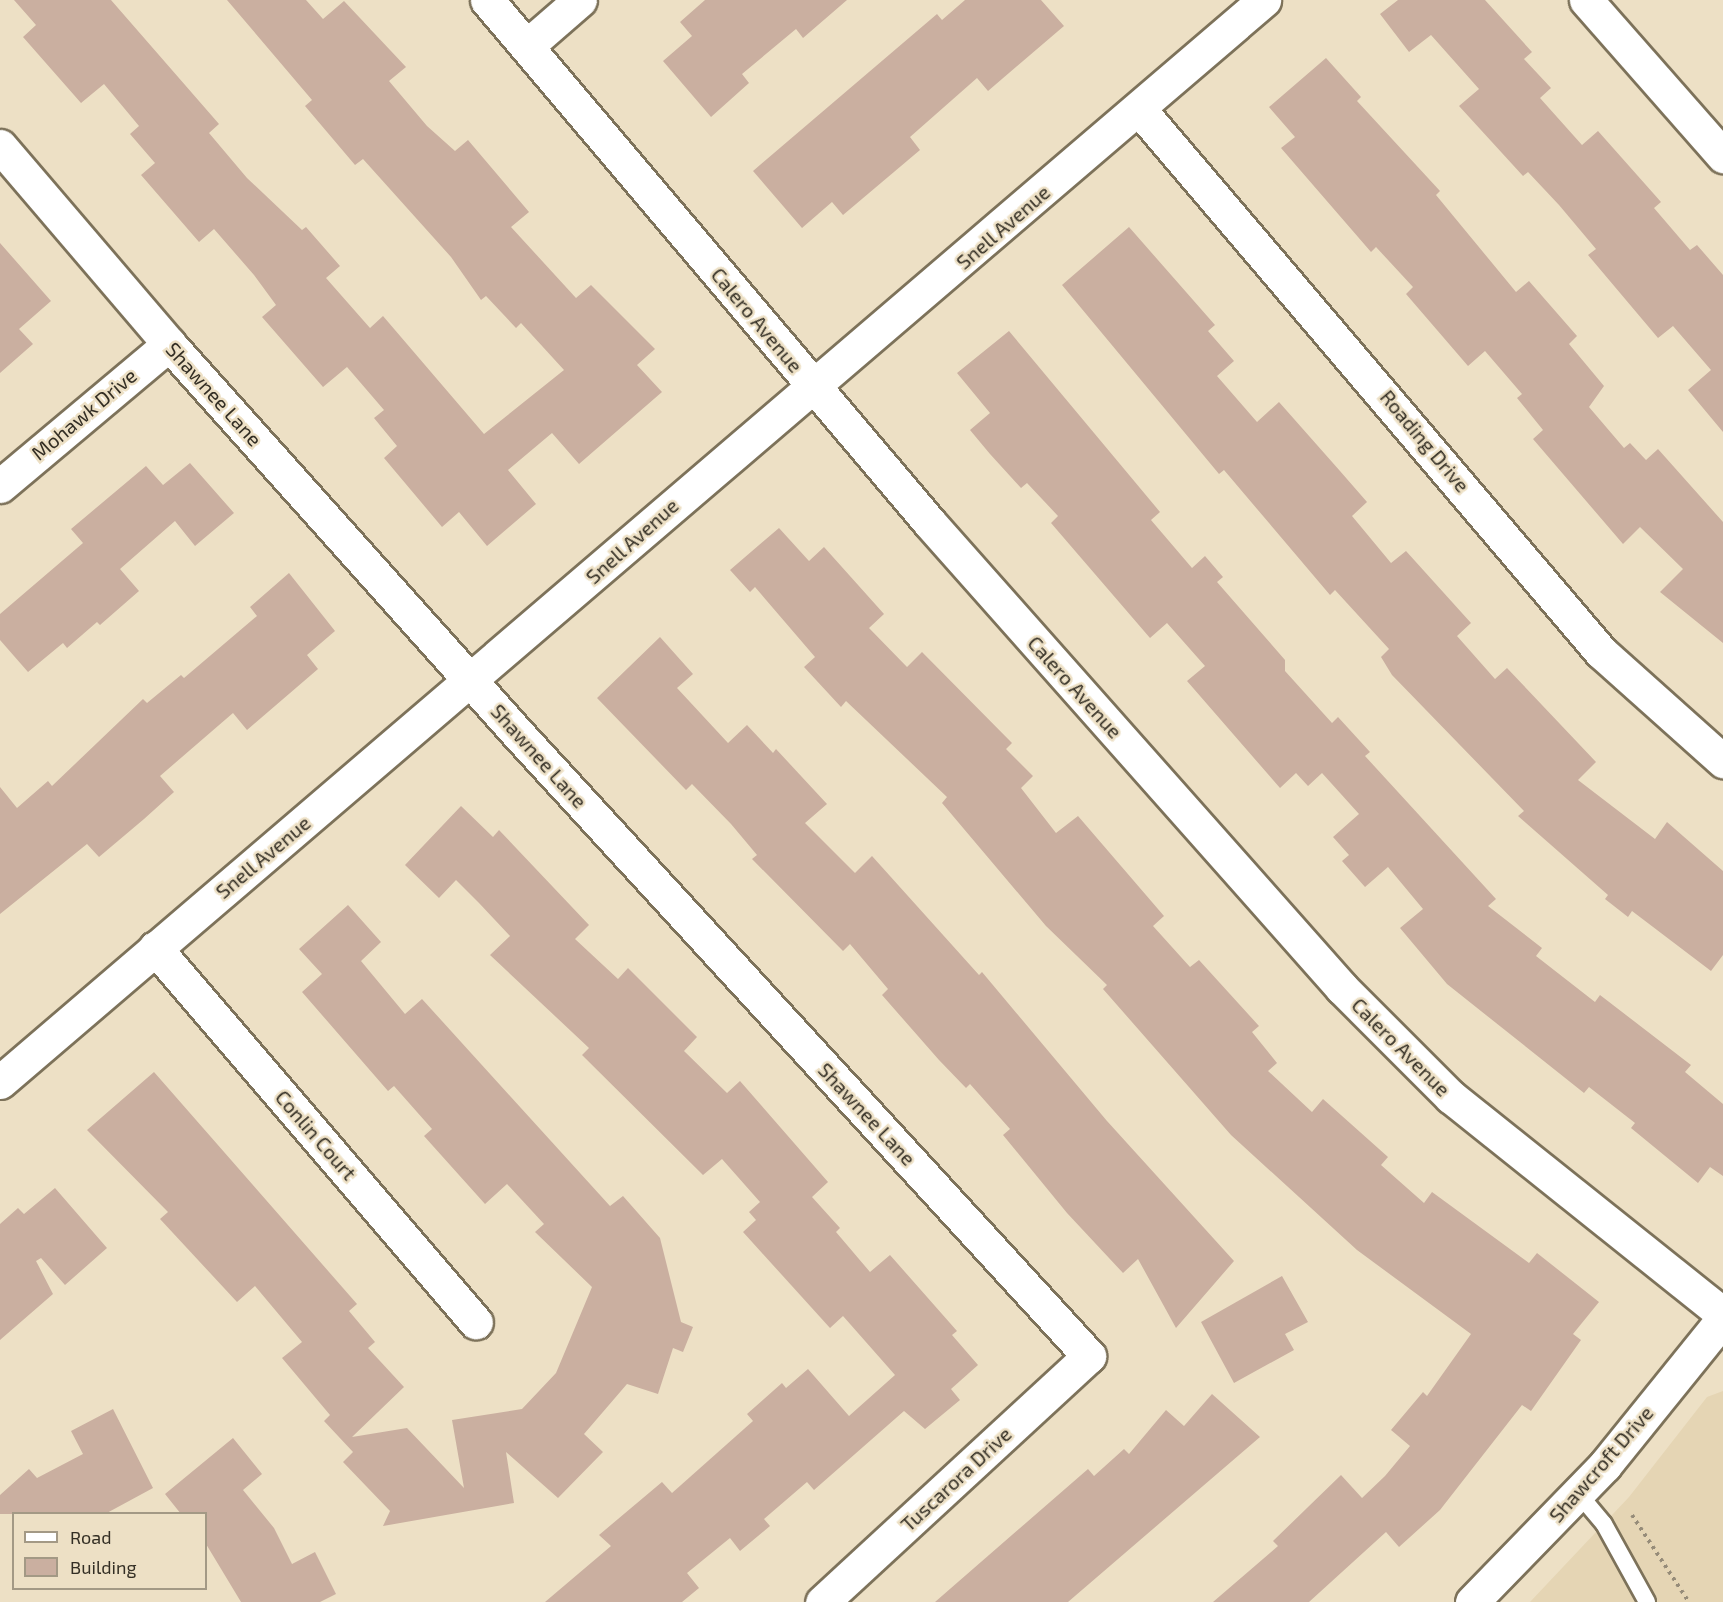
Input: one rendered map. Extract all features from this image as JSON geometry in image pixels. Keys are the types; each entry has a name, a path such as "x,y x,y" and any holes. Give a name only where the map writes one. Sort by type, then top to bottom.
{"street":[{"name":"Calero Avenue","path":"487,0 811,383 1342,988 1451,1097 1723,1314"},
{"path":"527,46 580,0"},
{"name":"Snell Avenue","path":"0,1082 155,948 472,683 811,383 902,314 1264,0"},
{"path":"1586,0 1723,156"},
{"name":"Roading Drive","path":"1139,109 1601,652 1723,761"},
{"name":"Shawnee Lane","path":"0,146 168,344 472,683 1089,1356"},
{"name":"Mohawk Drive","path":"0,486 168,344"},
{"name":"Conlin Court","path":"155,948 476,1322"},
{"name":"Shawcroft Drive","path":"1472,1602 1578,1493 1723,1319"},
{"name":"Tuscarora Drive","path":"822,1602 1089,1356"}],"lane":[{"path":"1578,1493 1604,1524 1647,1602"}],"path":[{"path":"1630,1512 1689,1602"}],"shaded area":[{"path":"1723,1391 1723,1602 1530,1602 1629,1497 1707,1397"}],"building":[{"path":"14,0 111,0 219,124 209,133 247,178 302,230 306,227 340,266 326,278 370,328 383,316 484,434 564,370 521,323 516,328 486,296 481,300 451,257 363,159 355,165 305,106 312,100 227,0 306,0 323,19 344,1 406,67 389,81 427,126 455,151 468,140 529,212 511,227 576,298 591,285 655,349 637,365 662,392 579,464 552,433 508,470 536,504 487,546 459,512 442,527 384,458 397,446 374,418 384,410 347,367 323,387 262,317 276,305 254,275 214,229 199,242 141,175 155,163 130,134 139,126 104,84 81,103 23,37 36,25"},
{"path":"705,0 847,0 803,38 796,29 742,74 749,83 711,117 663,61 692,36 680,22"},
{"path":"965,0 1041,0 1064,26 988,91 977,78 910,137 920,150 843,215 832,202 802,228 753,171 937,14 942,20"},
{"path":"1398,0 1485,0 1532,52 1524,59 1551,88 1540,98 1582,145 1598,131 1661,202 1654,208 1690,250 1697,245 1723,275 1723,432 1688,390 1711,370 1673,326 1658,338 1588,255 1596,249 1559,205 1528,172 1523,176 1459,106 1479,89 1431,35 1409,52 1380,14"},
{"path":"1326,58 1361,97 1357,101 1440,191 1436,195 1516,292 1529,281 1577,336 1569,344 1604,386 1589,407 1624,448 1630,443 1646,460 1658,449 1723,522 1723,643 1660,592 1683,569 1640,527 1623,544 1533,439 1543,430 1517,398 1522,394 1485,351 1468,366 1406,294 1413,287 1376,247 1371,252 1281,148 1295,137 1269,107"},
{"path":"1129,227 1215,325 1208,331 1234,361 1217,376 1257,422 1279,402 1367,502 1352,516 1391,563 1406,551 1471,623 1457,636 1495,679 1507,668 1596,762 1578,780 1655,839 1667,822 1723,871 1723,955 1711,971 1632,911 1628,917 1605,899 1608,895 1518,816 1524,811 1392,675 1381,657 1389,649 1335,590 1330,595 1224,470 1219,474 1062,285"},
{"path":"0,243 51,301 19,329 33,344 0,373"},
{"path":"1009,331 1160,512 1151,520 1192,568 1205,556 1223,577 1217,582 1285,660 1285,671 1332,723 1338,717 1370,752 1365,756 1496,899 1488,906 1542,948 1536,956 1595,1002 1600,995 1691,1065 1685,1072 1723,1104 1723,1176 1710,1167 1698,1183 1631,1128 1635,1123 1589,1087 1584,1093 1447,984 1400,928 1423,909 1388,867 1365,887 1342,861 1349,855 1333,837 1359,814 1322,773 1308,786 1296,773 1280,788 1187,681 1205,666 1167,623 1150,638 1051,523 1058,516 1027,483 1021,488 990,454 970,430 990,413 957,373"},
{"path":"190,463 234,513 195,546 175,521 120,569 139,591 100,625 97,622 67,648 63,643 28,672 0,640 0,614 83,543 71,529 146,466 163,485"},
{"path":"779,528 809,561 824,547 884,614 869,628 907,667 922,652 1012,743 1006,749 1033,776 1021,788 1056,833 1078,816 1164,916 1153,926 1190,967 1199,960 1259,1026 1252,1032 1277,1063 1268,1071 1312,1112 1323,1099 1388,1157 1381,1165 1424,1203 1432,1192 1529,1263 1537,1253 1599,1302 1573,1334 1581,1340 1531,1411 1522,1405 1440,1510 1399,1547 1386,1532 1309,1602 1213,1602 1278,1546 1273,1541 1341,1475 1362,1498 1385,1476 1410,1446 1391,1430 1423,1392 1427,1396 1471,1334 1357,1250 1231,1135 1103,989 1107,985 1046,926 942,803 947,797 846,701 841,707 804,667 815,657 755,587 750,592 730,570"},
{"path":"289,573 335,631 307,655 318,669 247,730 233,713 160,776 174,792 144,819 99,857 87,844 0,914 0,787 17,808 48,781 52,786 143,699 147,703 181,675 184,678 257,616 250,607"},
{"path":"660,637 693,674 677,688 728,743 747,725 773,753 776,749 827,804 805,823 855,873 872,856 979,975 982,972 1107,1121 1234,1261 1176,1328 1138,1259 1123,1273 1067,1213 1003,1135 1010,1129 970,1084 966,1088 939,1060 882,995 888,989 850,944 843,951 752,859 757,855 731,824 692,784 686,790 597,698"},
{"path":"461,806 493,837 499,830 589,925 575,939 618,979 628,968 697,1037 684,1051 727,1093 740,1081 828,1182 812,1197 840,1228 836,1232 870,1272 890,1255 957,1331 952,1335 978,1365 951,1389 960,1400 925,1429 904,1411 814,1490 807,1482 764,1519 770,1526 740,1551 730,1538 687,1573 699,1588 682,1602 545,1602 611,1546 599,1535 662,1482 672,1493 753,1421 747,1414 782,1383 786,1388 808,1369 849,1416 895,1375 843,1316 830,1328 743,1232 756,1220 749,1212 760,1202 722,1159 703,1175 582,1055 589,1048 490,955 510,936 479,903 456,880 439,898 405,865"},
{"path":"348,905 381,942 361,961 405,1014 422,999 610,1206 623,1196 660,1238 681,1322 693,1327 683,1352 673,1348 658,1394 627,1384 584,1434 603,1452 558,1498 506,1452 514,1503 383,1526 390,1511 343,1462 353,1452 324,1421 330,1415 282,1358 302,1342 255,1286 237,1302 160,1219 168,1212 87,1130 154,1072 357,1304 349,1311 375,1342 368,1348 404,1387 352,1437 407,1428 464,1488 452,1420 522,1409 556,1373 592,1287 535,1232 544,1224 507,1184 485,1204 424,1136 432,1129 394,1086 388,1091 302,992 322,974 299,949"},
{"path":"55,1188 107,1248 65,1285 41,1258 36,1261 53,1294 0,1340 0,1224 18,1208 24,1214"},
{"path":"1282,1276 1308,1322 1285,1334 1294,1350 1234,1383 1201,1322"},
{"path":"1212,1394 1260,1437 1068,1602 935,1602 1088,1469 1094,1476 1124,1449 1129,1454 1166,1410 1184,1426"},
{"path":"113,1409 153,1488 109,1512 0,1514 0,1495 29,1469 37,1478 83,1454 71,1431"},
{"path":"233,1438 262,1474 243,1490 274,1528 292,1564 315,1552 336,1594 320,1602 241,1602 207,1546 207,1512 179,1512 165,1494"}]}
